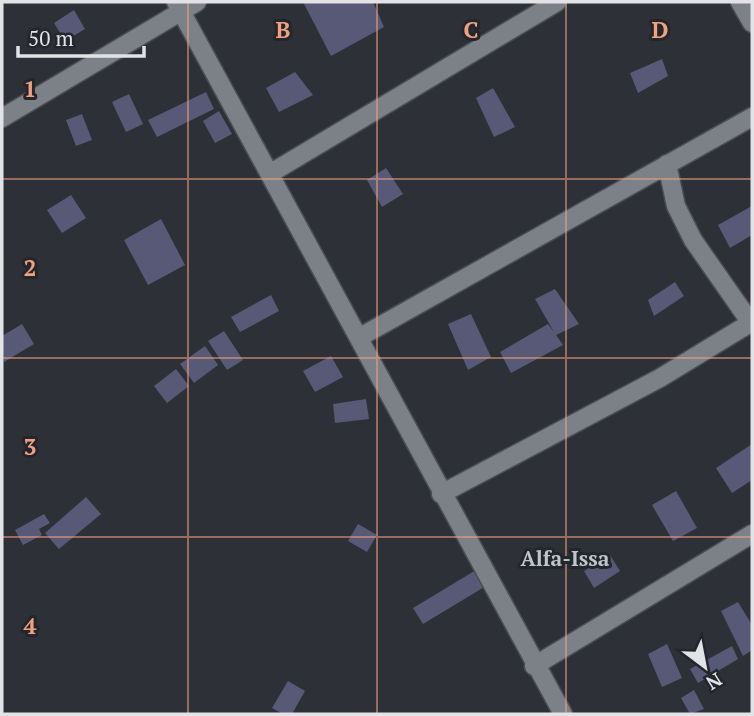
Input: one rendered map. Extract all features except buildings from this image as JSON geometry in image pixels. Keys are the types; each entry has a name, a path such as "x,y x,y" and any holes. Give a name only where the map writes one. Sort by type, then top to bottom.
{"street":[{"path":"271,173 558,2"},
{"path":"2,118 185,5 441,494 563,714"},
{"path":"360,337 752,117"},
{"path":"441,494 660,378 752,322 693,240 676,206 667,164"},
{"path":"534,666 752,534"}],"district":[{"name":"Alfa-Issa","path":"565,559"}]}
